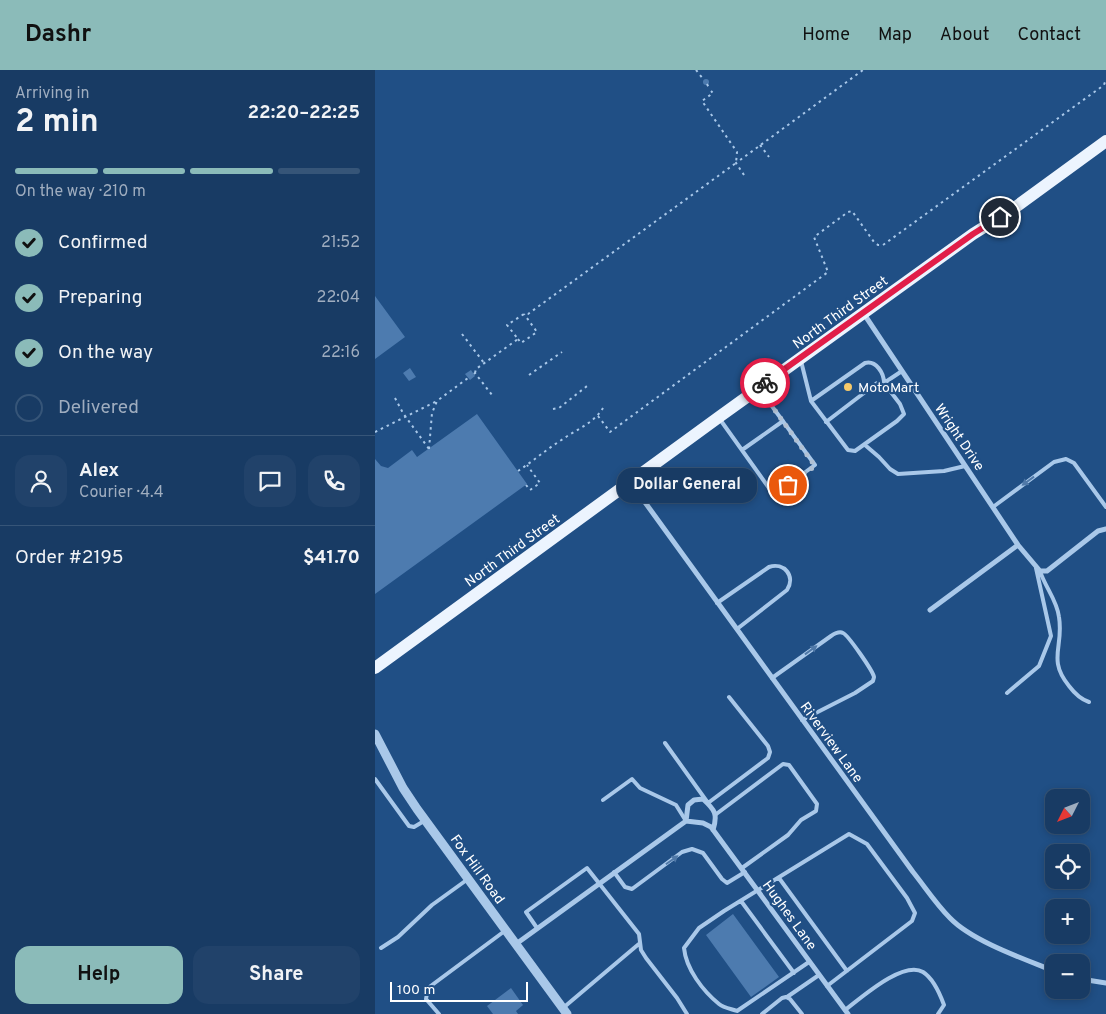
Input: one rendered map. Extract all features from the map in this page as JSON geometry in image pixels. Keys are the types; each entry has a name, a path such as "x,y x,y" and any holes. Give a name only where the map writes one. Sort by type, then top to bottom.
{"main road":[{"name":"North Third Street","path":"375,668 800,358 973,234 1105,143"}],"street":[{"name":"Wright Drive","path":"863,313 1018,545 1038,569"},
{"name":"Riverview Lane","path":"631,482 802,720 913,872 950,919 1004,951 1045,967"},
{"path":"1038,569 1047,571 1098,531 1106,530"},
{"path":"930,610 1018,545"},
{"name":"Fox Hill Road","path":"375,736 403,788 425,821 565,1011"},
{"path":"516,944 687,821 703,823 713,830 716,821 714,808 703,799 694,800 688,804 687,821"},
{"name":"Hughes Lane","path":"713,830 846,1012"},
{"path":"1090,980 1106,983"}],"lane":[{"path":"800,358 811,401 847,450 855,451 865,445 904,414 900,404 885,383 884,375 874,364 869,362 811,401"},
{"path":"827,422 877,383 885,383 902,371"},
{"path":"719,417 774,495 815,466 759,388"},
{"path":"742,450 783,421"},
{"path":"865,445 890,469 898,474 944,472 965,466"},
{"path":"993,507 1054,462 1066,459 1074,463 1106,507"},
{"path":"717,603 769,567 776,565 783,568 791,576 791,584 787,590 737,629"},
{"path":"1007,693 1039,666 1051,636 1038,569"},
{"path":"1038,569 1059,615 1060,626 1056,658 1058,671 1081,699 1089,702"},
{"path":"772,678 839,632 843,633 869,668 874,676 873,681 855,694 802,720"},
{"path":"665,743 708,803 768,758 770,752 768,746 729,697"},
{"path":"614,872 625,887 632,888 682,852 692,849 703,852 722,880 727,883 788,835 801,820 815,811 817,804 789,765 783,764 715,815"},
{"path":"375,779 409,826 414,827 425,821"},
{"path":"603,800 632,779 640,788 676,805 687,821"},
{"path":"809,962 737,1011 720,1005 701,985 685,958 684,948 699,928 849,834 867,844 907,898 915,913 912,922 827,986"},
{"path":"537,928 526,912 587,868 639,934 640,943 646,958 687,1014"},
{"path":"381,948 398,937 432,905 468,878"},
{"path":"779,878 847,971"},
{"path":"741,900 794,973"},
{"path":"439,1014 427,999 428,988 506,930"},
{"path":"565,1011 640,943"},
{"path":"846,1012 888,978 911,970 923,972 937,987 944,1005 938,1014"},
{"path":"761,1014 782,998 787,997 819,975"},
{"path":"787,997 802,1014"}],"path":[{"path":"696,70 704,80"},
{"path":"524,314 537,332 521,344 507,325 524,314 528,314 863,70"},
{"path":"599,416 610,432 828,272 814,237 848,212 852,211 878,246 883,245 1105,85 1106,79"},
{"path":"707,84 713,93 701,101 737,152 736,163 744,175"},
{"path":"760,145 769,156"},
{"path":"462,334 484,363"},
{"path":"492,395 475,373 475,369 518,340"},
{"path":"529,375 562,352"},
{"path":"375,432 437,401 468,378"},
{"path":"553,409 559,408 587,386"},
{"path":"395,398 429,449 432,413 437,401"},
{"path":"518,471 599,416 603,408"},
{"path":"526,485 530,490 540,484 527,465"}],"building":[{"path":"706,79 709,82 706,85 703,82"},
{"path":"375,296 405,337 375,359"},
{"path":"410,368 416,377 409,381 403,373"},
{"path":"471,370 475,376 470,380 465,374"},
{"path":"477,414 527,484 375,594 375,459 381,466 388,468 412,450 417,457"},
{"path":"733,914 779,977 751,997 706,935"},
{"path":"511,988 523,1005 516,1011 518,1014 493,1014 487,1006"}],"way so far":[{"path":"765,383 759,388 815,466 788,485"}],"place":[{"name":"MotoMart","path":"848,387"},
{"name":"Dollar General","path":"788,485"}],"route":[{"path":"765,383 973,234 1000,217"}]}
